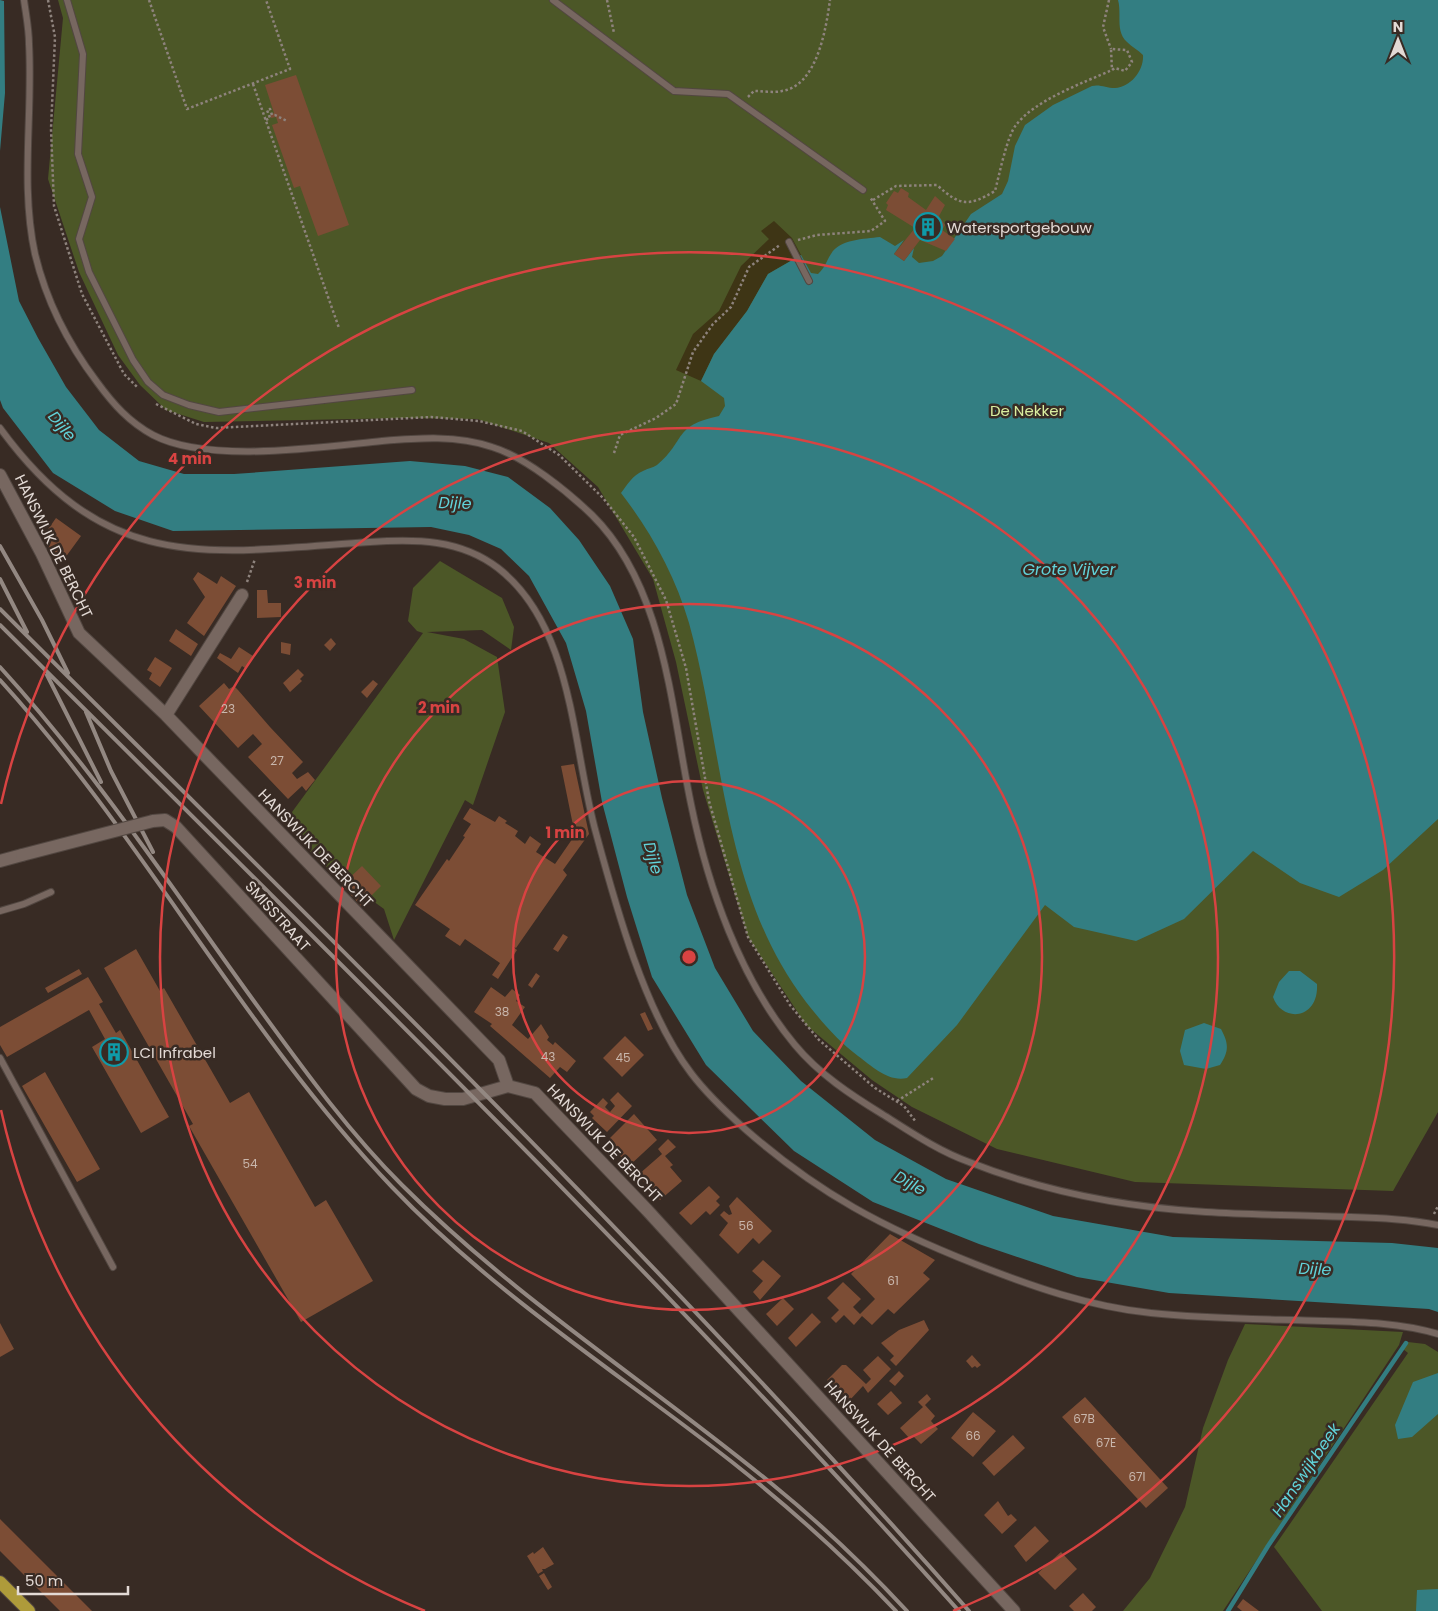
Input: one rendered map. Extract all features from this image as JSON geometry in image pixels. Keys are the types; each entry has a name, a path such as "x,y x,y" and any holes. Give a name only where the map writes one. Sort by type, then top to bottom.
{"main road":[{"path":"0,1582 29,1611"}],"street":[{"name":"HANSWIJK DE BERCHT","path":"0,475 42,554 79,634 166,715 499,1060 508,1086 535,1093 548,1106 647,1210 1014,1611"},
{"path":"166,715 242,595"},
{"name":"SMISSTRAAT","path":"0,861 153,821 165,820 176,827 416,1089 429,1096 445,1100 463,1099 508,1086"}],"lane":[{"path":"24,0 29,45 29,221 36,261 52,303 74,351 97,383 124,416 156,437 193,449 236,452 418,438 460,440 496,447 525,463 590,513 612,536 626,559 646,600 659,640 695,825 706,868 725,923 747,969 772,1012 796,1046 826,1076 908,1130 964,1161 1078,1196 1137,1206 1206,1212 1386,1219 1438,1225"},
{"path":"67,0 83,54 78,154 92,197 79,239 89,272 133,360 148,382 163,395 189,406 219,412 412,390"},
{"path":"553,0 674,92 728,94 863,190"},
{"path":"789,242 809,282"},
{"path":"0,428 45,480 70,502 100,522 140,540 172,548 214,552 258,551 415,539 472,552 500,570 526,596 544,623 564,681 594,830 642,977 665,1032 692,1074 732,1117 771,1152 812,1183 855,1210 908,1237 1026,1284 1093,1302 1146,1313 1349,1322 1415,1327 1438,1334"},
{"path":"0,910 24,904 51,892"},
{"path":"0,1058 113,1267"}],"path":[{"path":"149,0 187,109 290,69 266,0"},
{"path":"607,0 619,50"},
{"path":"741,103 754,92 783,92 801,83 812,66 825,33 830,0"},
{"path":"1109,0 1103,27 1111,48 1112,70"},
{"path":"872,200 896,186 936,185 954,200 976,202 995,191 1015,126 1046,100 1115,68 1125,71 1132,62 1127,50 1111,48"},
{"path":"253,84 339,328"},
{"path":"266,120 270,118 267,110 270,109 272,116 275,114 287,121"},
{"path":"614,453 620,435 656,418 676,404 693,352 713,324 731,307 749,267 780,245 817,235 871,231 885,221 872,200 863,190"},
{"path":"242,595 258,551"},
{"path":"897,1101 935,1077"}],"green space":[{"name":"De Nekker","path":"58,0 1438,0 1438,1112 1393,1191 1135,1182 997,1149 912,1107 872,1080 806,1025 748,937 703,790 676,662 653,579 598,487 549,443 477,419 406,418 204,422 166,410 140,385 118,355 79,272 48,179 63,18"},
{"path":"440,561 502,598 514,627 511,650 482,630 427,632 464,639 497,657 505,712 473,805 465,800 394,940 384,909 322,864 284,823 423,633 417,631 408,621 413,588"},
{"path":"1245,1324 1403,1332 1399,1345 1223,1611 1123,1611 1150,1578 1185,1507 1203,1428 1228,1360"},
{"path":"1408,1342 1425,1344 1438,1352 1438,1611 1322,1611 1274,1547 1408,1353 1403,1349"}],"sand":[{"path":"774,221 792,238 801,255 768,274 747,311 714,354 701,381 676,370 693,334 719,311 741,266 769,239 761,231"}],"water":[{"path":"0,0 4,1 5,93 0,151"},
{"name":"Grote Vijver","path":"1118,0 1438,0 1438,819 1383,870 1339,897 1300,883 1253,851 1184,919 1136,941 1074,927 1045,905 957,1025 907,1078 893,1078 875,1069 851,1050 806,1002 778,959 757,914 741,867 729,819 701,671 689,623 677,588 661,555 621,493 636,475 655,466 666,456 687,429 694,424 719,416 725,406 724,398 701,381 714,354 747,311 768,274 801,255 811,273 818,274 831,254 840,245 860,239 880,237 895,246 904,240 894,254 904,261 914,248 912,257 919,263 933,261 942,256 971,214 1002,194 1008,181 1015,146 1025,125 1053,105 1092,86 1098,85 1115,88 1126,85 1131,81 1139,72 1143,55 1123,38 1120,28"},
{"name":"Dijle","path":"0,207 19,301 38,338 66,387 99,430 139,461 184,474 234,474 410,461 465,466 508,477 550,508 579,540 610,586 633,639 643,712 662,798 687,895 715,968 753,1031 801,1081 875,1140 946,1179 1053,1216 1173,1237 1392,1243 1438,1248 1438,1312 1429,1309 1169,1293 1077,1277 979,1244 873,1202 794,1151 706,1065 652,977 627,897 602,802 586,711 566,643 529,576 501,549 469,535 431,527 173,531 115,511 53,473 3,408 0,400"},
{"path":"1289,971 1300,971 1317,984 1316,996 1312,1005 1306,1011 1299,1014 1291,1014 1284,1011 1273,997 1279,982"},
{"path":"1204,1023 1221,1029 1227,1047 1223,1060 1220,1065 1206,1069 1184,1065 1180,1051 1185,1030"},
{"path":"1438,1373 1438,1414 1412,1437 1398,1439 1395,1425 1413,1382"},
{"path":"1438,1589 1438,1611 1416,1611 1417,1590"}],"building":[{"path":"296,75 349,225 318,236 300,186 294,188 272,125 278,123 276,117 271,118 270,115 274,113 265,85"},
{"name":"Watersportgebouw","path":"901,188 909,193 908,197 926,210 935,196 945,205 939,216 945,225 942,230 955,239 946,251 920,240 904,261 894,254 915,228 886,210 888,205 886,203 894,191 898,193"},
{"path":"56,518 81,536 62,562 51,554 44,535"},
{"path":"198,572 217,584 221,576 236,586 204,636 187,623 205,597 193,579"},
{"path":"257,590 267,590 268,603 281,603 281,617 257,618"},
{"path":"176,629 198,644 191,656 169,641"},
{"path":"331,638 336,644 330,651 324,645"},
{"path":"281,642 291,644 290,655 281,653"},
{"path":"239,647 253,656 245,668 242,666 238,673 217,658 220,653 231,659"},
{"path":"155,657 172,668 160,687 149,679 152,673 147,670"},
{"path":"298,669 304,675 300,679 302,681 290,692 283,683"},
{"path":"373,680 378,684 367,698 361,692"},
{"path":"224,683 229,689 234,686 303,762 292,773 297,779 308,772 315,780 306,791 302,786 288,799 248,757 262,744 253,734 238,748 199,706"},
{"path":"574,764 589,834 563,870 567,875 516,948 512,946 517,950 498,979 492,975 500,963 465,939 460,946 445,936 450,929 415,905 465,837 463,836 471,824 463,819 470,808 495,822 499,816 507,821 505,823 518,831 515,836 525,844 530,836 541,844 536,852 555,864 575,835 561,766"},
{"path":"362,866 381,886 361,906 342,885"},
{"path":"563,934 568,937 558,952 553,949"},
{"path":"136,949 160,991 164,988 230,1103 249,1092 315,1207 326,1200 373,1281 301,1322 189,1126 193,1124 104,968"},
{"path":"79,969 82,974 48,993 45,988"},
{"path":"536,973 540,976 532,988 528,985"},
{"name":"LCI Infrabel","path":"88,977 103,1002 99,1004 116,1033 120,1030 169,1117 141,1133 92,1047 105,1039 89,1010 7,1057 0,1045 0,1027"},
{"path":"491,987 505,997 512,989 520,995 516,1001 525,1007 512,1025 528,1039 541,1024 549,1037 547,1040 553,1045 555,1042 576,1061 567,1072 560,1067 550,1078 490,1026 492,1024 474,1012"},
{"path":"645,1012 653,1029 648,1031 640,1014"},
{"path":"625,1036 644,1055 622,1077 603,1058"},
{"path":"45,1072 100,1169 77,1182 22,1086"},
{"path":"618,1092 632,1106 607,1132 592,1118 594,1116 590,1112 603,1098 608,1103 605,1107 610,1112 615,1106 610,1100"},
{"path":"634,1114 657,1140 629,1166 607,1141"},
{"path":"668,1139 676,1147 665,1156 673,1165 670,1167 682,1181 660,1200 638,1175 662,1154 658,1149"},
{"path":"709,1186 720,1197 716,1201 720,1205 710,1215 706,1211 691,1225 679,1213"},
{"path":"737,1197 772,1231 759,1244 753,1238 738,1254 719,1235 728,1223 720,1215 724,1211 729,1215 732,1214 729,1206"},
{"path":"890,1234 935,1260 923,1273 930,1279 894,1314 888,1309 872,1325 862,1316 854,1325 844,1315 836,1323 831,1318 839,1310 827,1298 843,1282 861,1299 853,1307 860,1314 875,1299 851,1274"},
{"path":"763,1260 781,1276 760,1300 753,1292 763,1281 752,1271"},
{"path":"783,1298 794,1309 777,1326 766,1314"},
{"path":"812,1313 821,1322 796,1347 788,1338"},
{"path":"924,1320 929,1330 896,1366 890,1360 894,1356 881,1343 899,1330"},
{"path":"0,1323 14,1349 0,1357"},
{"path":"972,1355 981,1365 977,1368 975,1366 972,1368 966,1361"},
{"path":"878,1356 891,1369 868,1393 863,1386 848,1402 827,1380 842,1365 846,1365 866,1384 871,1379 863,1370"},
{"path":"899,1371 904,1376 895,1386 889,1381"},
{"path":"891,1391 902,1403 888,1415 877,1404"},
{"path":"927,1394 931,1399 925,1405 935,1416 931,1421 938,1429 921,1444 913,1436 910,1439 900,1428 923,1407 918,1402"},
{"path":"1085,1397 1168,1488 1146,1508 1062,1417"},
{"path":"973,1412 996,1431 973,1457 951,1438"},
{"path":"1013,1435 1025,1448 994,1476 982,1463"},
{"path":"998,1501 1008,1516 1011,1514 1017,1520 1002,1534 984,1515"},
{"path":"0,1519 92,1611 60,1611 0,1551"},
{"path":"1035,1526 1049,1541 1026,1562 1014,1546"},
{"path":"543,1547 554,1564 542,1569 543,1571 538,1574 527,1556 533,1552 534,1554"},
{"path":"1061,1552 1077,1569 1055,1590 1038,1573"},
{"path":"544,1573 552,1587 548,1590 539,1576"},
{"path":"1083,1593 1096,1607 1092,1611 1074,1611 1069,1606"},
{"path":"1243,1599 1259,1611 1242,1611 1237,1607"}],"waterway":[{"name":"Hanswijkbeek","path":"1228,1611 1268,1546 1406,1343"}],"railway":[{"path":"0,546 42,620 68,673"},
{"path":"0,579 27,632"},
{"path":"0,609 370,978 614,1227 853,1481 969,1611"},
{"path":"0,625 366,989 607,1234 843,1483 959,1611"},
{"path":"0,667 69,748 133,832 308,1074 362,1142 402,1185 445,1226 536,1303 790,1499 842,1545 907,1611"},
{"path":"47,675 101,782"},
{"path":"0,680 52,741 101,804 289,1065 339,1127 392,1187 431,1226 514,1297 689,1429 775,1497 837,1552 896,1611"},
{"path":"86,712 111,771 153,852"}],"place":[{"name":"Watersportgebouw","path":"928,227"},
{"name":"LCI Infrabel","path":"114,1052"}]}
